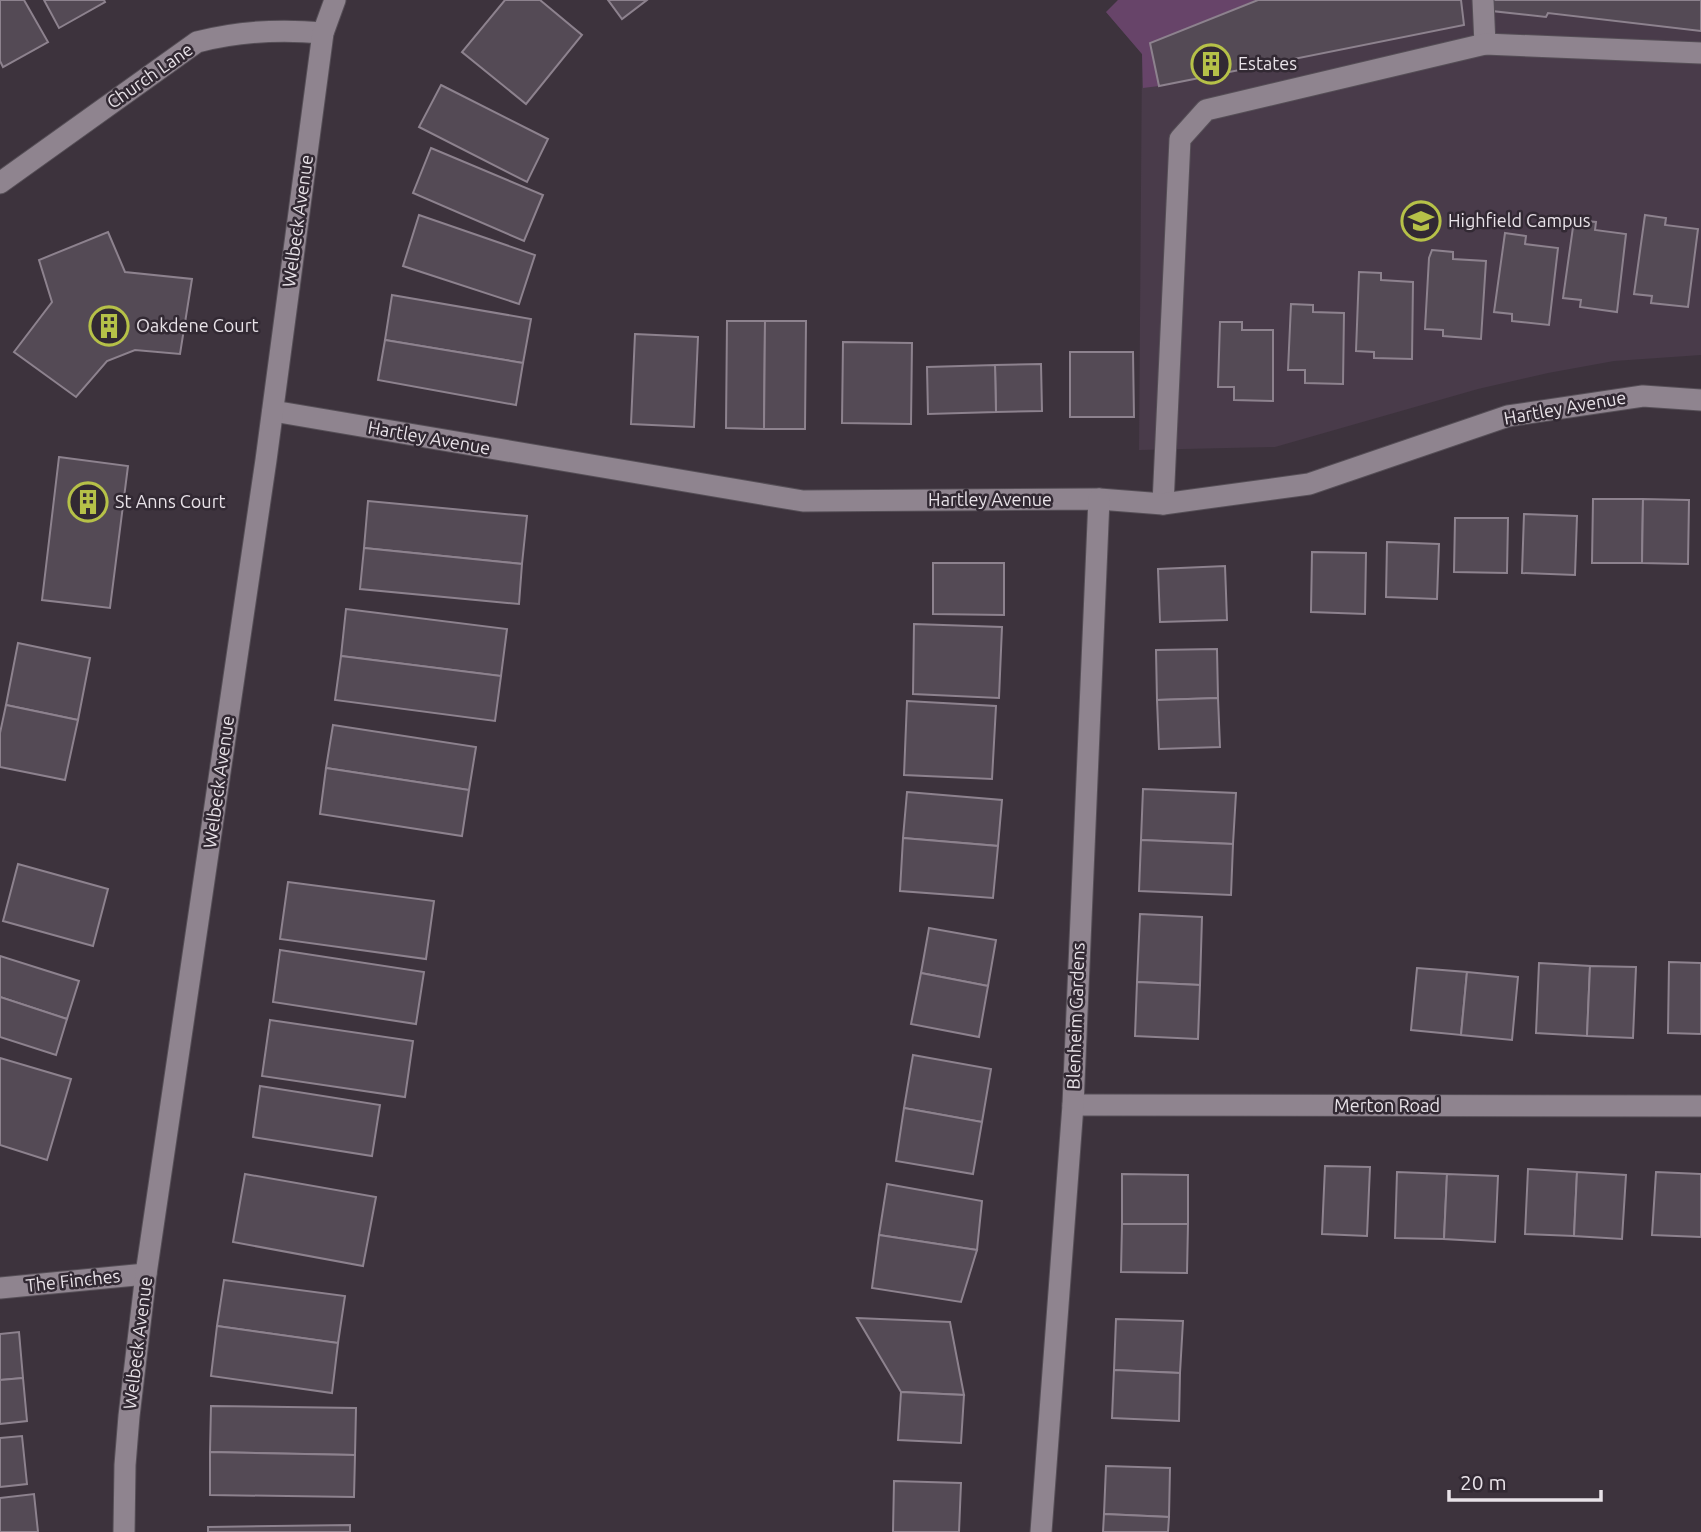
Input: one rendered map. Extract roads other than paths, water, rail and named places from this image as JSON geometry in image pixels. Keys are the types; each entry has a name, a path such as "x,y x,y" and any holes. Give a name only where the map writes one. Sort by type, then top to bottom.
{"street":[{"name":"Welbeck Avenue","path":"124,1532 128,1429 146,1274 273,411 323,33 335,0"},
{"path":"1483,0 1485,44"},
{"name":"Church Lane","path":"0,183 197,42 227,34 274,30 323,33"},
{"path":"1163,504 1180,139 1206,110 1485,44 1701,52"},
{"name":"Hartley Avenue","path":"273,411 803,501 1098,499 1163,504 1309,484 1508,416 1643,396 1701,400"},
{"name":"Blenheim Gardens","path":"1041,1532 1073,1105 1098,499"},
{"name":"Merton Road","path":"1073,1105 1701,1106"},
{"name":"The Finches","path":"0,1288 146,1274"}],"place":[{"name":"Estates","path":"1211,64"},
{"name":"Highfield Campus","path":"1421,221"},
{"name":"Oakdene Court","path":"109,326"},
{"name":"St Anns Court","path":"88,502"}]}
